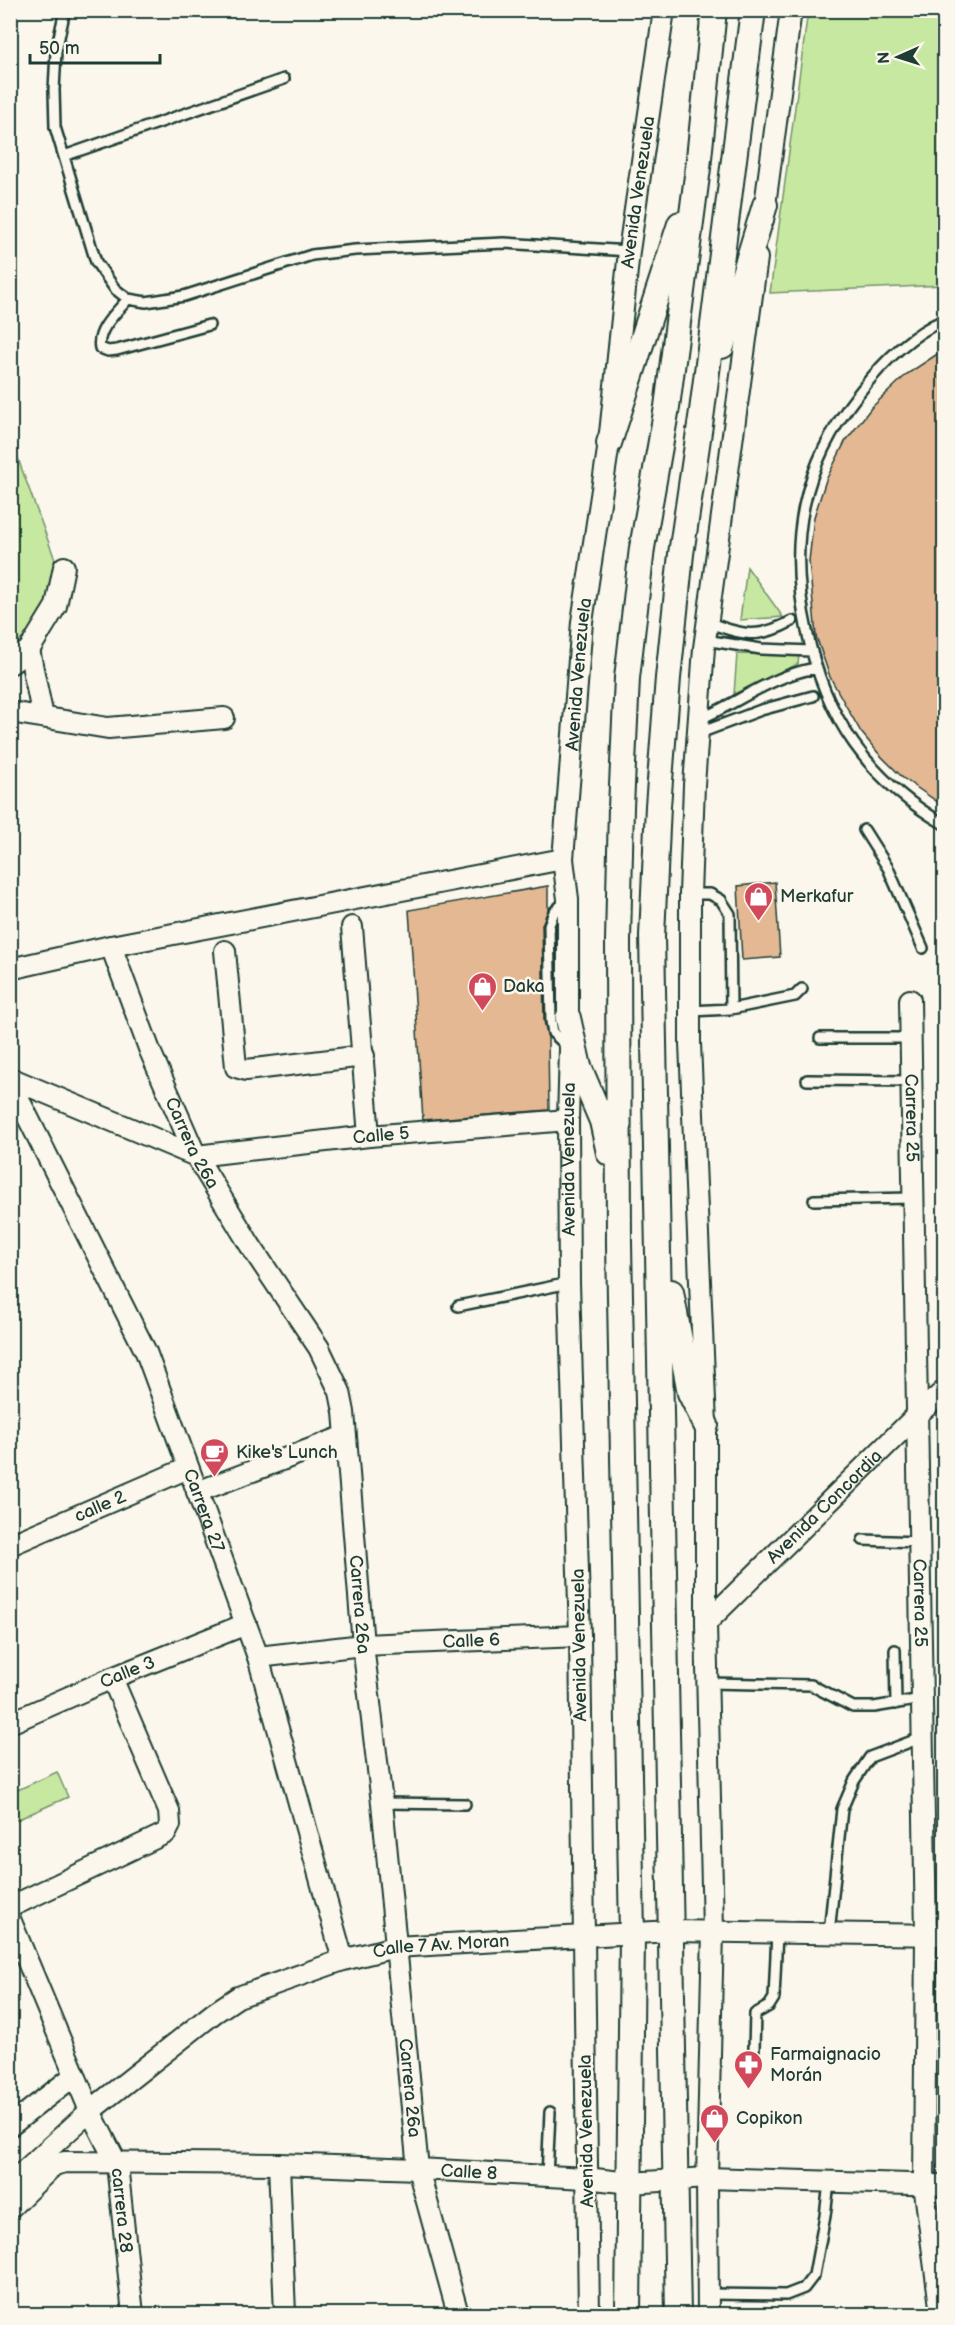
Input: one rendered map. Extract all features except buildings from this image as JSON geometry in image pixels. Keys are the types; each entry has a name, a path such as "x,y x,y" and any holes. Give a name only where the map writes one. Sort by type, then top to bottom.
{"street":[{"name":"Avenida Venezuela","path":"589,2314 580,1636 569,1283 568,899 563,859 582,622 609,443 629,251 664,10"},
{"path":"628,2314 632,1935 620,1204 621,807 627,678 642,548 668,407 698,168 714,10"},
{"path":"678,2314 652,936 658,806 680,565 753,10"},
{"path":"708,2314 707,2178 713,1931 706,1623 706,1425 690,1011 690,894 698,727 706,631 791,10"},
{"path":"609,443 698,168"},
{"path":"702,411 765,205"},
{"path":"10,664 29,650 56,606 64,567"},
{"path":"29,650 43,717"},
{"path":"10,712 108,728 224,718"},
{"path":"10,969 111,946 563,859"},
{"path":"352,927 369,1136"},
{"name":"Carrera 26a","path":"111,946 150,1051 196,1156 250,1245 319,1348 340,1392 363,1645 382,1803 418,2169 458,2314"},
{"path":"225,951 236,1067 246,1070 364,1056"},
{"name":"Carrera 25","path":"910,1000 923,1737 935,1935 924,2184 941,2314"},
{"path":"568,1018 579,1067 604,1126 620,1204"},
{"path":"10,1080 196,1156"},
{"name":"Carrera 27","path":"10,1080 146,1352 258,1657 342,1960"},
{"name":"Calle 5","path":"196,1156 369,1136 568,1120"},
{"path":"658,1234 668,1271 690,1393 706,1425"},
{"name":"Avenida Concordia","path":"706,1623 917,1415 945,1391"},
{"path":"197,1492 345,1436"},
{"name":"calle 2","path":"10,1545 188,1468"},
{"name":"Calle 3","path":"10,1723 112,1678 246,1624"},
{"name":"Calle 6","path":"258,1657 363,1645 580,1636"},
{"path":"10,1907 166,1833 170,1825 169,1811 112,1678"},
{"name":"carrera 28","path":"10,1919 90,2111 117,2164 133,2314"},
{"name":"Calle 7 Av. Moran","path":"10,2184 90,2111 214,2013 238,1997 342,1960 395,1947 672,1931 935,1935"},
{"path":"10,2126 75,2075"},
{"name":"Calle 8","path":"10,2208 54,2165 65,2162 279,2164 418,2169 586,2178 630,2183 707,2178 945,2185"},
{"path":"279,2164 285,2314"}],"lane":[{"path":"65,10 56,51 54,90 56,127 96,262 115,288 128,298 146,302 184,296 312,255 355,250 504,243 629,251"},
{"path":"64,156 284,79"},
{"path":"128,298 102,332 99,340 100,348 108,351 209,325"},
{"path":"945,320 908,341 870,380 839,420 818,461 804,502 798,549 799,593 811,651 830,706 843,730 881,776 911,802 945,824"},
{"path":"706,631 756,634 773,632 792,621"},
{"path":"706,631 761,649 811,651"},
{"path":"698,727 727,707 776,679 816,668"},
{"path":"698,727 813,696"},
{"path":"864,830 888,868 923,948"},
{"path":"690,894 710,894 721,900 730,914 731,1009"},
{"path":"568,899 554,912 549,925 554,1033 570,1049"},
{"path":"690,1011 731,1009 795,996 802,989"},
{"path":"820,1038 911,1038"},
{"path":"807,1080 911,1081"},
{"path":"814,1200 912,1198"},
{"path":"458,1306 569,1283"},
{"path":"863,1540 918,1542"},
{"path":"895,1650 896,1704"},
{"path":"708,1683 811,1685 853,1707 896,1704 922,1699"},
{"path":"829,1935 842,1809 854,1780 870,1757 923,1737"},
{"path":"382,1803 465,1803"},
{"path":"754,2049 755,2014 769,2006 774,1998 777,1933"},
{"path":"547,2177 550,2112"},
{"path":"707,2294 786,2295 804,2288 814,2275 829,2182"}],"green space":[{"path":"808,11 944,11 944,285 770,293"},
{"path":"10,433 57,565 51,596 35,629 11,647"},
{"path":"747,567 783,617 740,620"},
{"path":"737,654 799,655 798,664 734,694"},
{"path":"57,1772 68,1797 12,1822 11,1793"}],"place":[{"name":"Merkafur","path":"759,922"},
{"name":"Daka","path":"482,1012"},
{"name":"Kike's Lunch","path":"215,1478"},
{"name":"Farmaignacio Morán","path":"749,2090"},
{"name":"Copikon","path":"715,2144"}]}
